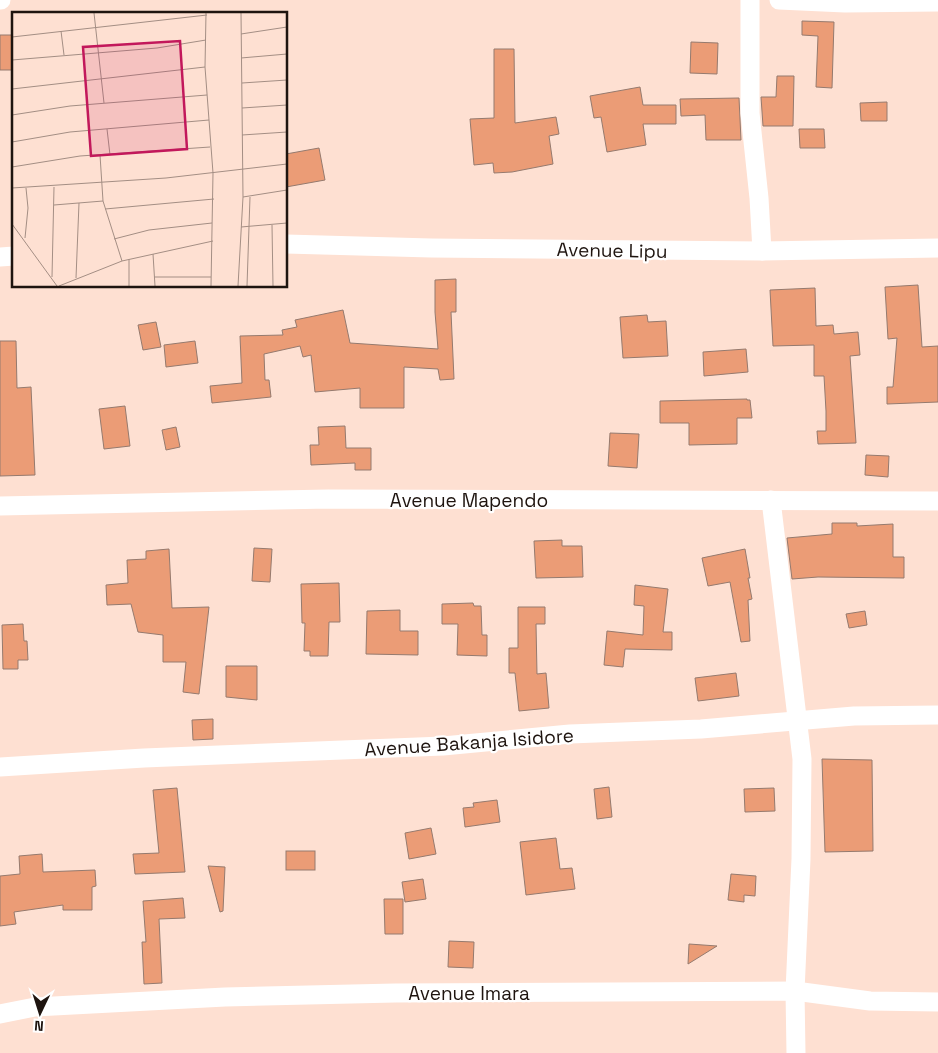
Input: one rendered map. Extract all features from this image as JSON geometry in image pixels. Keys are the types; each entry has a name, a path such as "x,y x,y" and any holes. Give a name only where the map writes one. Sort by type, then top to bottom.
{"street":[{"path":"750,0 750,113 759,198 762,252"},
{"path":"779,0 938,2"},
{"name":"Avenue Lipu","path":"288,244 431,248 762,252 938,248"},
{"name":"Avenue Mapendo","path":"0,506 328,500 938,501"},
{"path":"771,500 802,759 801,858 795,991 796,1053"},
{"name":"Avenue Bakanja Isidore","path":"0,767 144,758 443,746 570,734 701,729 854,716 938,715"},
{"name":"Avenue Imara","path":"0,1014 35,1007 225,997 395,993 795,991 870,1001 938,1002"}],"building":[{"path":"802,21 834,22 832,88 816,87 818,36 802,35"},
{"path":"0,35 12,35 12,70 0,70"},
{"path":"691,42 718,43 717,74 690,73"},
{"path":"494,49 514,49 515,123 556,117 559,134 549,136 553,164 512,172 494,173 493,163 474,165 470,119 494,118"},
{"path":"777,76 794,76 793,126 763,126 761,97 776,97"},
{"path":"640,87 643,105 676,105 676,124 643,124 646,145 607,152 601,117 594,118 590,96"},
{"path":"739,98 741,140 706,140 705,115 681,116 680,99"},
{"path":"887,102 887,121 861,121 860,103"},
{"path":"799,129 824,129 825,148 800,148"},
{"path":"319,148 325,180 288,187 288,154"},
{"path":"456,279 456,312 451,312 454,379 440,380 438,369 404,367 404,408 360,408 360,388 315,392 311,355 303,357 300,346 264,354 265,380 269,380 271,397 212,403 210,386 242,383 240,336 283,335 282,330 297,327 295,320 343,310 350,343 438,349 435,280"},
{"path":"918,285 922,347 938,346 938,402 887,404 887,387 893,387 897,338 888,339 885,287"},
{"path":"815,288 816,326 833,325 834,334 858,332 860,355 850,356 856,443 818,444 817,431 826,431 826,411 824,376 814,376 814,345 773,346 770,290"},
{"path":"647,315 648,322 666,321 668,356 623,358 620,317"},
{"path":"156,322 161,347 143,350 138,325"},
{"path":"0,341 16,341 17,388 31,387 35,475 0,476"},
{"path":"195,341 198,363 166,367 164,345"},
{"path":"746,349 748,372 704,376 703,352"},
{"path":"750,400 752,418 737,418 737,444 689,445 689,423 660,423 660,401"},
{"path":"125,406 130,446 104,449 99,409"},
{"path":"345,426 346,448 371,448 371,470 355,470 355,463 311,465 310,445 319,445 318,427"},
{"path":"176,427 180,447 166,450 162,430"},
{"path":"610,433 639,434 637,468 608,466"},
{"path":"866,455 889,456 888,477 865,475"},
{"path":"832,523 857,523 857,526 893,524 893,557 904,557 904,578 818,577 792,579 787,538 832,534"},
{"path":"562,540 562,546 582,546 583,577 536,578 534,541"},
{"path":"254,548 272,549 270,582 252,581"},
{"path":"169,549 172,608 209,607 199,694 183,692 186,662 163,662 163,635 138,632 131,604 107,605 106,585 128,583 127,560 146,559 146,551"},
{"path":"745,549 752,599 748,600 750,641 741,642 730,582 708,586 702,558"},
{"path":"339,583 340,622 329,622 328,656 310,656 310,651 304,651 305,623 302,623 301,584"},
{"path":"635,585 668,589 663,632 672,632 672,650 625,649 623,667 604,665 607,631 643,635 644,606 634,605"},
{"path":"473,603 474,606 481,606 482,635 487,635 487,656 457,655 458,624 442,624 442,604"},
{"path":"518,607 545,607 545,624 536,624 537,674 546,673 549,708 519,711 515,673 509,673 509,648 518,648"},
{"path":"400,610 400,631 418,631 418,655 366,654 367,611"},
{"path":"865,611 867,625 849,628 846,614"},
{"path":"23,624 24,641 27,641 28,660 18,660 18,669 3,669 2,625"},
{"path":"226,666 257,666 257,700 226,697"},
{"path":"736,673 739,696 698,701 695,678"},
{"path":"213,719 213,739 193,740 192,720"},
{"path":"822,759 872,760 873,851 825,852"},
{"path":"609,787 612,817 597,819 594,789"},
{"path":"177,788 185,872 135,874 133,854 159,853 153,790"},
{"path":"774,788 775,811 745,812 744,789"},
{"path":"497,800 500,822 465,827 463,808 474,807 473,803"},
{"path":"431,828 436,854 409,859 405,833"},
{"path":"556,838 560,869 572,868 575,889 526,895 520,842"},
{"path":"286,851 315,851 315,870 286,870"},
{"path":"42,854 43,872 95,870 96,886 92,887 92,910 63,910 63,905 14,912 16,924 0,926 0,876 20,874 19,856"},
{"path":"208,866 225,867 223,911 220,912"},
{"path":"731,874 756,876 755,896 744,895 744,902 728,900"},
{"path":"423,879 426,899 405,902 402,882"},
{"path":"183,898 185,918 159,919 162,983 144,984 142,942 146,942 143,901"},
{"path":"384,899 403,899 403,934 385,934"},
{"path":"449,941 474,942 473,968 448,967"},
{"path":"689,944 717,946 688,964"}]}
